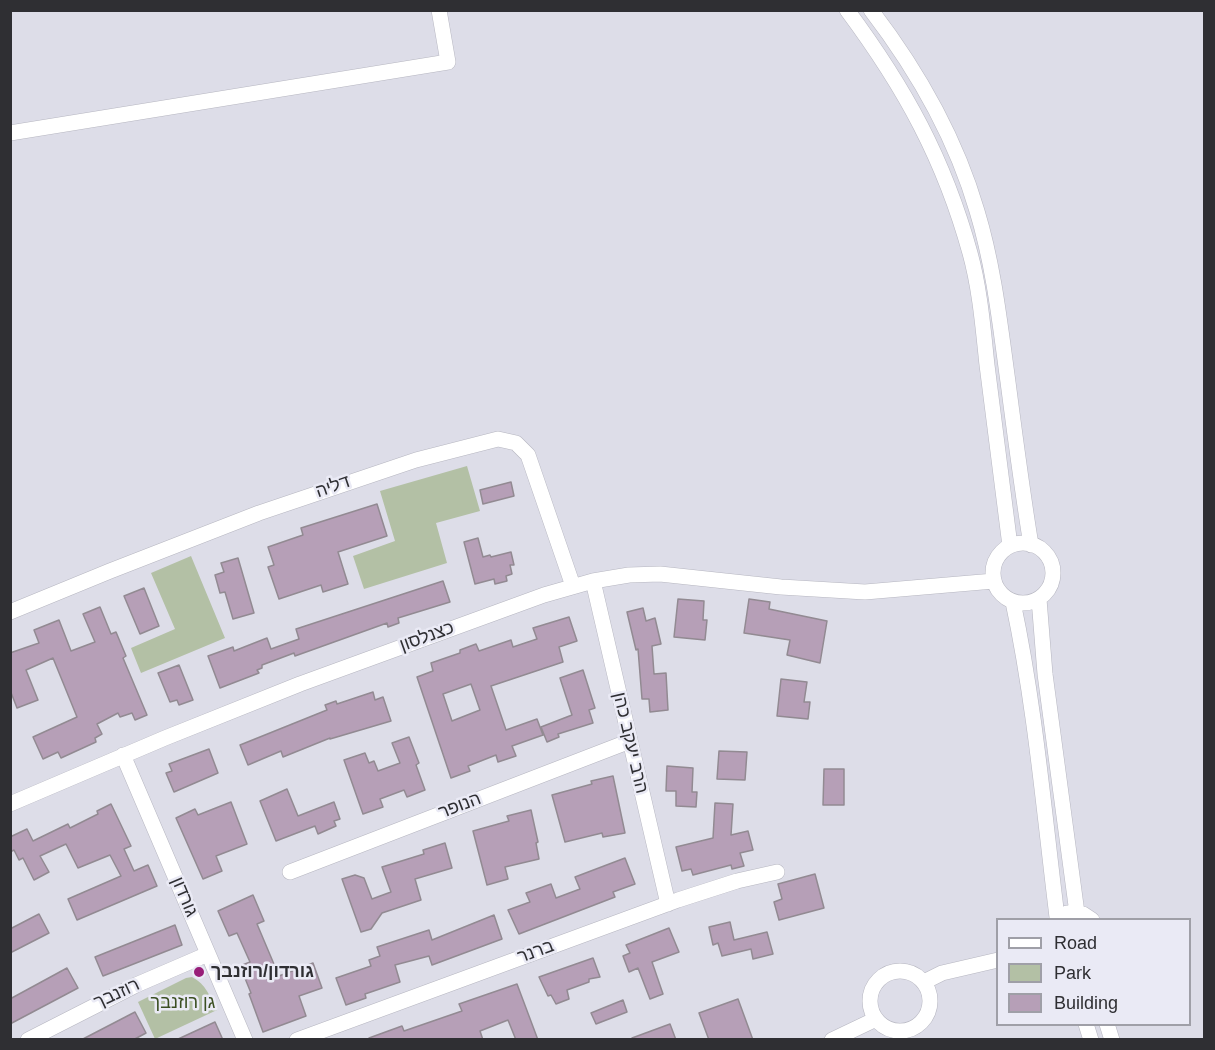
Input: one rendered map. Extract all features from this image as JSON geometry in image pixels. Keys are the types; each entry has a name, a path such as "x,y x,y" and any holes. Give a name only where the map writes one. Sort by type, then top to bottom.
{"street":[{"path":"10,134 448,62 439,10"},
{"path":"847,10 881,56 908,99 936,155 971,255 981,315 1010,546"},
{"path":"871,10 902,54 930,101 965,174 977,211 998,303 1017,458 1031,544"},
{"name":"דליה","path":"10,612 110,570 309,495 416,460 498,439 516,443 528,456 573,586"},
{"path":"1022,543 1031,544 1044,551 1052,566 1051,584 1046,594 1039,599 1025,604 1013,602 999,592 994,581 994,564 1001,553 1010,546 1022,543"},
{"name":"כצנלסון","path":"10,804 123,755 336,670 544,595 593,581 629,575 660,574 781,587 865,592 994,581"},
{"name":"הרב יעקב כהן","path":"593,581 668,904"},
{"path":"1039,599 1045,674 1077,913"},
{"path":"1013,602 1030,704 1055,918 1065,913 1077,913 1088,918"},
{"name":"הנופר","path":"290,872 630,741"},
{"name":"גורדון","path":"123,755 245,1040"},
{"name":"ברנר","path":"297,1040 668,904 737,881 777,872"},
{"name":"רוזנבך","path":"28,1040 112,996 208,954"},
{"path":"924,982 942,973 996,960"},
{"path":"905,970 924,982 931,999 926,1016 914,1028 899,1035 876,1019 871,1008 870,996 874,985 882,976 893,971 905,970"},
{"path":"832,1040 876,1019"}],"green space":[{"path":"467,466 480,511 436,523 447,563 364,589 353,556 395,541 380,491"},
{"path":"191,556 225,638 141,673 131,648 175,629 151,573"},
{"name":"גן רוזנבך","path":"192,977 204,987 217,1010 155,1039 138,1002"}],"building":[{"path":"511,482 514,496 483,504 480,490"},
{"path":"377,504 387,536 338,552 348,584 323,592 321,585 279,599 268,567 274,565 268,547 303,535 301,528"},
{"path":"478,538 483,557 511,552 514,565 510,565 512,574 506,576 507,581 495,584 494,579 475,584 464,542"},
{"path":"238,558 254,613 233,619 225,592 220,593 215,575 224,572 221,563"},
{"path":"443,581 450,602 398,618 399,623 388,627 387,623 295,656 294,653 262,665 262,668 257,670 259,673 220,688 208,656 233,647 234,651 267,638 271,649 299,639 296,629"},
{"path":"144,588 159,626 140,634 124,596"},
{"path":"678,599 704,601 703,620 707,620 705,640 674,637"},
{"path":"749,599 770,602 769,609 827,621 820,663 787,655 790,640 744,633"},
{"path":"100,607 111,634 116,632 126,656 123,658 147,715 135,720 132,713 120,717 118,713 97,724 102,734 95,738 96,742 61,758 58,752 43,759 33,737 77,717 53,658 26,670 38,700 17,708 10,690 10,653 39,643 34,630 59,620 71,651 95,642 83,614"},
{"path":"643,608 646,621 655,618 661,644 652,646 654,674 666,673 668,710 650,712 649,699 642,699 638,649 636,650 627,612"},
{"path":"569,617 577,641 559,647 563,662 491,686 506,730 537,719 543,735 512,746 516,756 498,762 496,755 468,766 470,771 451,778 417,677 433,671 431,663 460,653 460,650 476,644 479,651 511,640 513,647 537,639 533,628","holes":["471,684 480,710 452,721 443,694"]},
{"path":"179,665 193,700 179,705 177,700 170,702 158,673"},
{"path":"583,670 595,708 589,710 593,723 558,734 559,737 547,742 541,727 572,715 560,678"},
{"path":"781,679 807,682 804,702 810,702 808,719 777,716"},
{"path":"373,692 375,700 383,697 391,721 330,738 283,757 281,751 248,765 240,745 327,710 325,705 336,701 337,704"},
{"path":"409,737 419,763 416,765 425,790 407,797 404,790 380,799 383,807 363,814 344,760 365,753 369,763 374,761 378,771 400,763 392,743"},
{"path":"209,749 218,773 174,792 166,773 172,771 169,764"},
{"path":"719,751 747,752 745,780 717,779"},
{"path":"667,766 693,768 692,792 697,792 696,807 676,806 676,791 666,791"},
{"path":"824,769 844,769 844,805 823,805"},
{"path":"613,776 625,833 603,837 602,833 565,842 552,795"},
{"path":"287,789 298,816 334,802 340,819 334,821 336,826 318,834 315,826 276,841 260,801"},
{"path":"231,802 247,844 216,856 222,871 203,879 176,818 195,809 198,815"},
{"path":"715,803 733,804 731,835 748,831 753,850 740,853 744,866 732,869 731,865 693,875 691,869 682,871 676,847 713,838"},
{"path":"111,804 131,846 124,849 134,871 148,865 157,886 77,920 68,899 121,876 110,855 78,868 66,844 40,856 49,872 34,880 23,858 19,860 14,850 10,852 10,837 27,829 33,841 68,824 70,828 98,814 97,811"},
{"path":"531,810 539,859 505,867 508,879 487,885 473,831 509,821 507,816"},
{"path":"445,843 452,868 415,879 421,900 382,913 371,929 361,932 342,879 355,875 364,878 372,899 391,892 382,867 424,854 423,850"},
{"path":"625,858 635,884 613,892 615,897 519,934 508,910 530,902 526,893 551,884 556,898 580,889 575,877"},
{"path":"815,874 824,908 779,920 774,902 782,899 778,884"},
{"path":"253,895 264,921 257,924 279,976 313,963 322,988 299,996 306,1016 263,1032 240,966 250,962 237,933 229,936 218,911"},
{"path":"39,914 49,933 10,953 10,929"},
{"path":"494,915 502,939 432,965 429,956 395,965 400,982 365,994 366,998 346,1005 336,978 371,966 369,960 380,956 377,947 429,930 432,940"},
{"path":"730,922 734,940 767,932 773,954 753,959 751,949 722,956 718,943 713,945 709,927"},
{"path":"175,925 182,945 103,976 95,957"},
{"path":"669,928 679,952 652,962 663,994 650,999 638,968 629,972 623,956 630,953 626,945"},
{"path":"593,958 600,977 589,979 589,982 567,990 569,999 556,1004 551,995 548,996 539,977"},
{"path":"67,968 78,988 10,1024 10,999"},
{"path":"517,984 538,1040 516,1040 508,1020 480,1031 483,1040 369,1040 369,1038 402,1026 404,1031 462,1011 459,1004"},
{"path":"738,999 753,1040 709,1040 699,1013"},
{"path":"623,1000 627,1012 596,1024 591,1013"},
{"path":"135,1012 146,1033 133,1040 81,1040"},
{"path":"215,1022 223,1040 176,1040"},
{"path":"670,1024 676,1040 632,1040 632,1038"}],"place":[{"name":"גורדון/רוזנבך","path":"199,972"}]}
